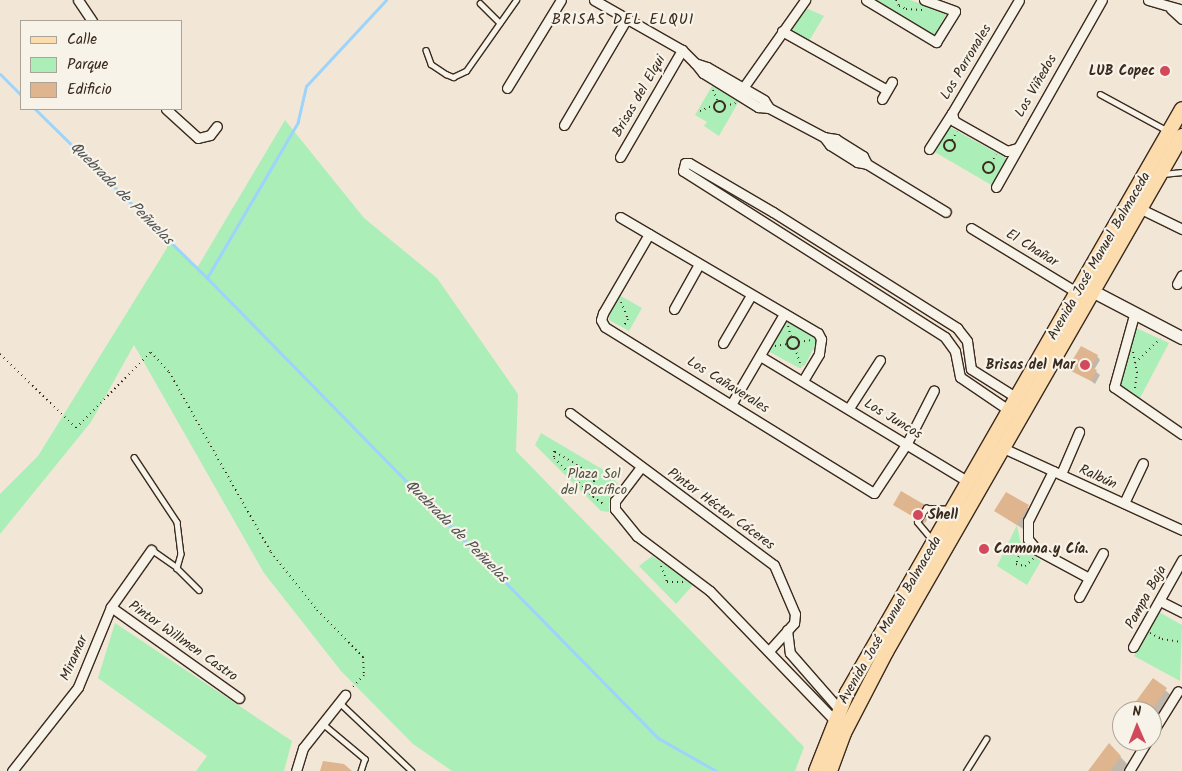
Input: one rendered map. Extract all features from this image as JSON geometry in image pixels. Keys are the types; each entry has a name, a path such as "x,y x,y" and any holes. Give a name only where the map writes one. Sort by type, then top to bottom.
{"main road":[{"name":"Avenida José Manuel Balmaceda","path":"830,771 844,733 886,652 1092,290 1141,209 1159,174 1176,134 1182,109"},
{"name":"Avenida José Manuel Balmaceda","path":"816,771 837,715 934,542 1090,270 1176,134"}],"street":[{"path":"78,0 91,20"},
{"path":"508,88 561,0"},
{"name":"Brisas del Elqui","path":"594,0 682,50 703,73 746,100 758,106 769,108 824,137 836,139 864,156 867,164 946,212"},
{"path":"743,88 805,0"},
{"path":"866,0 936,42 955,11 924,0"},
{"name":"Los Parronales","path":"929,149 1019,0"},
{"name":"Los Viñedos","path":"996,187 1102,0"},
{"path":"1148,0 1171,9 1182,10"},
{"path":"1171,9 1182,20"},
{"path":"564,125 626,18"},
{"path":"782,31 890,86 882,99"},
{"name":"Brisas del Elqui","path":"620,157 682,50"},
{"name":"Brisas del Elqui","path":"695,63 708,67 764,100 769,108"},
{"path":"167,110 198,138 210,135 217,126"},
{"name":"Los Parronales","path":"952,113 954,121 1007,151 1017,148"},
{"path":"1010,411 966,383 956,369 953,345 915,318 683,171 684,163 689,163 773,212 964,334 972,369 1017,398"},
{"path":"1141,209 1182,229"},
{"path":"765,223 773,212"},
{"path":"620,217 818,333 821,338 819,354 804,379"},
{"name":"El Chañar","path":"971,228 1078,293"},
{"name":"Los Cañaverales","path":"649,234 613,296 602,320 605,327 874,493 907,443"},
{"path":"836,268 844,256"},
{"path":"674,309 699,264"},
{"path":"1090,270 1088,283 1092,290 1134,315 1182,338"},
{"path":"1177,284 1182,275"},
{"path":"723,343 751,295"},
{"path":"915,318 923,307"},
{"path":"732,404 784,314"},
{"path":"1134,315 1114,387 1182,434"},
{"name":"Los Juncos","path":"760,356 804,379 969,482"},
{"path":"849,408 880,360"},
{"path":"907,443 934,390"},
{"name":"Pintor Héctor Cáceres","path":"570,413 774,565 795,614 794,623 770,650"},
{"path":"1079,432 1028,521 1027,535 1041,552 1089,578"},
{"name":"Ralbún","path":"1003,448 1182,530"},
{"path":"1124,504 1143,463"},
{"path":"642,467 615,501 615,507 637,536 692,577 837,715"},
{"name":"Miramar","path":"12,771 78,687 110,607 151,550"},
{"path":"1079,597 1104,553"},
{"name":"Pampa Baja","path":"1134,648 1182,560"},
{"path":"1160,600 1182,612"},
{"name":"Pintor Willmen Castro","path":"110,607 240,698"},
{"name":"Pintor Héctor Cáceres","path":"787,630 790,653 837,715"},
{"path":"1162,717 1178,691"},
{"path":"296,771 303,748 342,698"},
{"path":"1129,771 1141,751"}],"lane":[{"path":"426,50 431,64 453,77 466,71 516,0"},
{"path":"480,3 500,23"},
{"path":"1100,94 1176,134"},
{"path":"1159,174 1182,172"},
{"path":"134,457 177,522 181,554 177,568"},
{"path":"934,542 917,522 926,508 954,509"},
{"path":"151,550 177,568 199,590"},
{"path":"342,698 412,771"},
{"path":"321,723 365,759 361,771"},
{"path":"966,771 986,739"}],"path":[{"path":"896,0 899,6 906,9 931,12"},
{"path":"700,111 714,105 719,100 725,106 718,111 714,105"},
{"path":"947,140 954,142 952,150 944,148 947,140"},
{"path":"984,163 992,164 990,172 983,170 984,163"},
{"path":"613,296 623,304 628,319 619,335"},
{"path":"1130,330 1135,363 1135,402"},
{"path":"1135,363 1168,331"},
{"path":"795,348 788,346 788,340 794,337 799,342"},
{"path":"804,379 795,348 799,342 821,338"},
{"path":"0,354 76,428 151,352 169,372 271,552 316,610 363,657 364,675 342,698"},
{"path":"593,497 594,481 590,472 554,451 554,458 593,497 603,504 615,507"},
{"path":"1027,535 1016,564 1025,566 1041,552"},
{"path":"664,557 662,575 667,582 683,583 692,577"},
{"path":"1144,629 1162,639 1182,642"}],"green space":[{"path":"872,0 910,0 947,13 934,36"},
{"path":"806,8 824,16 809,41 788,31"},
{"path":"712,86 739,101 719,136 704,126 707,122 695,115"},
{"name":"Quebrada de Peñuelas","path":"285,120 364,218 437,278 518,394 516,451 804,747 795,771 452,771 413,744 341,671 264,573 134,345 91,422 0,534 0,494 38,456 167,248 167,239 197,268"},
{"path":"948,126 1008,159 993,186 933,151"},
{"path":"619,295 642,308 629,331 609,320 609,313"},
{"path":"788,320 815,336 817,342 805,365 799,368 768,351 768,344 783,321"},
{"path":"1134,327 1169,343 1140,398 1117,385"},
{"name":"Plaza Sol del Pacífico","path":"541,433 607,472 618,484 609,499 609,512 601,511 535,445"},
{"path":"1017,525 1020,541 1028,552 1041,561 1027,585 997,566"},
{"path":"652,556 694,584 676,604 639,566"},
{"path":"1159,612 1182,625 1180,681 1134,656"},
{"path":"115,623 292,741 284,771 196,771 207,756 98,678"}],"building":[{"name":"Brisas del Mar","path":"1081,346 1098,355 1091,367 1097,370 1091,381 1067,369"},
{"path":"901,491 932,509 924,523 893,505"},
{"path":"1006,492 1029,505 1017,525 994,511"},
{"path":"1153,678 1167,688 1158,701 1136,701"},
{"path":"1109,743 1112,746 1112,751 1116,751 1121,756 1110,771 1088,771"},
{"path":"323,761 344,764 352,771 320,771"}],"waterway":[{"name":"Quebrada de Peñuelas","path":"386,0 306,86 298,122 207,278 658,738 716,771"},
{"name":"Quebrada de Peñuelas","path":"0,74 20,94"},
{"name":"Quebrada de Peñuelas","path":"36,110 207,278"}],"place":[{"name":"LUB Copec","path":"1165,71"},
{"name":"Brisas del Mar","path":"1085,365"},
{"name":"Shell","path":"918,515"},
{"name":"Carmona y Cía.","path":"984,549"}],"district":[{"name":"BRISAS DEL ELQUI","path":"623,21"}]}
